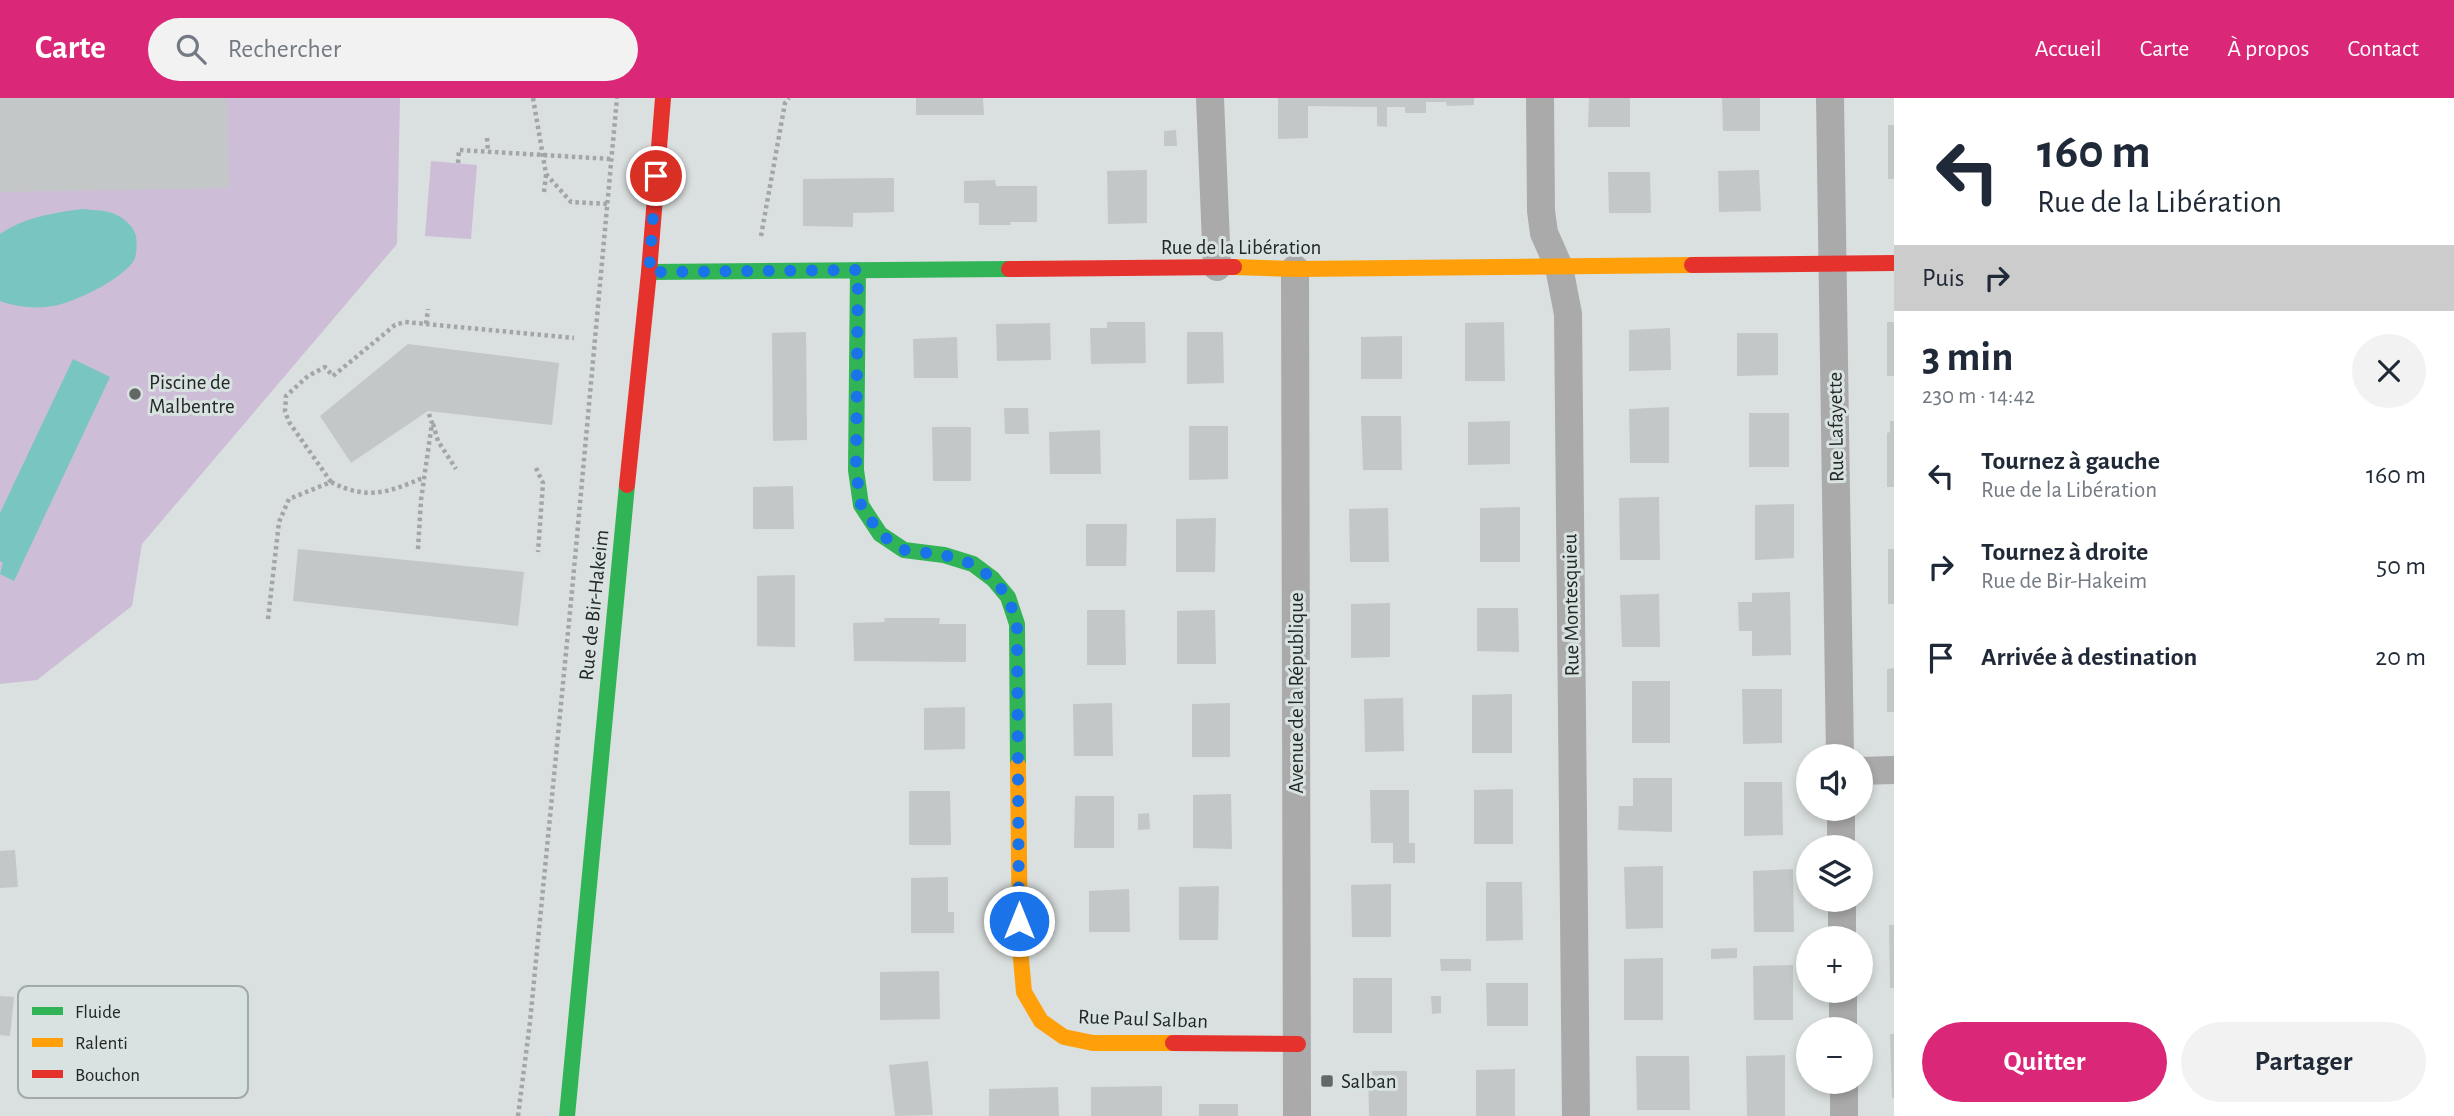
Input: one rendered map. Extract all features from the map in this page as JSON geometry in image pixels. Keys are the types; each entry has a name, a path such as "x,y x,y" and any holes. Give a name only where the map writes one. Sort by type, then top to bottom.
{"street":[{"name":"Rue de Bir-Hakeim","path":"566,1116 610,647 649,272 663,98"},
{"path":"1210,98 1217,267"},
{"name":"Rue Montesquieu","path":"1540,98 1541,211 1544,233 1559,268 1568,314 1577,1116"},
{"name":"Rue Lafayette","path":"1830,98 1840,744"},
{"name":"Rue de la Libération","path":"649,272 1217,267 1559,268 1894,263"},
{"name":"Avenue de la République","path":"1294,269 1297,1116"},
{"name":"Rue Paul Salban","path":"858,270 856,470 861,505 880,534 904,550 944,555 973,564 993,579 1008,597 1017,624 1020,948 1024,992 1041,1021 1064,1037 1093,1043 1298,1044"},
{"path":"1873,771 1894,770"},
{"path":"1844,1094 1844,1116"}],"path":[{"path":"533,98 544,155 544,192"},
{"path":"518,1116 530,1022 617,98"},
{"path":"754,271 785,103 789,98"},
{"path":"487,138 488,152"},
{"path":"458,163 458,150 611,159"},
{"path":"546,174 571,202 608,204"},
{"path":"426,324 428,309"},
{"path":"425,477 388,491 367,495 348,491 331,482 289,422 285,411 286,396 308,376 325,368 332,376 395,325 405,322 574,338"},
{"path":"428,411 438,441 456,470"},
{"path":"418,549 432,423"},
{"path":"536,468 543,483 538,552"},
{"path":"268,619 279,522 289,499 331,482"}],"shaded area":[{"name":"Piscine de Malbentre","path":"0,98 400,98 397,244 142,544 132,606 37,680 0,684"},
{"path":"431,161 477,165 471,239 425,236"}],"water":[{"path":"82,209 109,212 129,224 137,244 135,258 130,265 99,288 62,304 33,307 0,301 0,234 29,220"},
{"path":"73,359 110,377 14,581 0,574 3,563 0,561 0,513"}],"building":[{"path":"0,98 227,98 229,188 0,192"},
{"path":"916,98 983,98 984,115 916,115"},
{"path":"1278,98 1474,98 1474,105 1447,106 1446,102 1426,102 1426,113 1405,113 1405,107 1387,107 1387,127 1377,126 1377,107 1308,106 1308,138 1278,139"},
{"path":"1589,98 1630,98 1630,127 1588,127"},
{"path":"1722,98 1760,98 1760,131 1723,131"},
{"path":"1888,125 1894,125 1894,179 1888,179"},
{"path":"1176,130 1177,146 1164,146 1164,131"},
{"path":"1147,170 1147,223 1108,224 1107,171"},
{"path":"1759,170 1761,211 1719,212 1718,171"},
{"path":"1608,172 1650,172 1651,213 1609,213"},
{"path":"894,178 894,212 853,213 853,227 803,226 803,179"},
{"path":"995,180 996,186 1037,186 1037,222 979,225 979,203 964,203 964,181"},
{"path":"1107,322 1145,322 1146,363 1091,364 1090,328 1107,328"},
{"path":"1504,322 1505,381 1465,381 1465,323"},
{"path":"1887,322 1894,322 1894,376 1887,376"},
{"path":"1050,323 1051,360 997,361 996,324"},
{"path":"1670,328 1671,370 1629,371 1629,330"},
{"path":"806,332 807,440 773,441 772,333"},
{"path":"1187,332 1223,332 1224,383 1187,384"},
{"path":"1737,333 1778,333 1778,375 1737,376"},
{"path":"1402,336 1402,379 1361,379 1361,337"},
{"path":"957,337 958,378 914,378 913,339"},
{"path":"408,344 559,363 552,425 428,411 351,463 320,416"},
{"path":"1669,407 1669,463 1630,463 1629,409"},
{"path":"1004,408 1028,408 1029,434 1005,434"},
{"path":"1749,413 1789,413 1789,467 1749,467"},
{"path":"1361,416 1401,416 1402,470 1363,470"},
{"path":"1510,421 1510,464 1468,465 1468,422"},
{"path":"1890,421 1894,421 1894,487 1887,487 1887,433 1890,432"},
{"path":"1189,426 1228,426 1228,479 1189,480"},
{"path":"932,427 971,427 971,481 933,481"},
{"path":"1100,430 1101,474 1050,474 1049,432"},
{"path":"793,486 794,529 753,529 753,487"},
{"path":"1659,497 1660,560 1620,560 1619,498"},
{"path":"1794,504 1794,558 1755,560 1755,505"},
{"path":"1520,507 1520,562 1480,562 1480,508"},
{"path":"1388,508 1389,562 1350,562 1349,509"},
{"path":"1216,518 1215,572 1176,572 1176,519"},
{"path":"1086,524 1127,524 1126,566 1086,566"},
{"path":"298,549 524,572 518,626 293,601"},
{"path":"1888,549 1894,549 1894,604 1888,604"},
{"path":"795,575 795,647 757,646 757,576"},
{"path":"1790,592 1791,655 1752,656 1752,631 1739,631 1738,602 1752,602 1752,593"},
{"path":"1659,594 1660,647 1622,647 1620,595"},
{"path":"1390,603 1390,657 1351,658 1351,604"},
{"path":"1477,608 1518,608 1519,652 1477,651"},
{"path":"1087,610 1125,610 1126,665 1087,665"},
{"path":"1215,610 1216,664 1177,664 1177,611"},
{"path":"884,618 940,618 939,624 966,624 966,662 854,661 853,623 885,622"},
{"path":"1894,668 1894,712 1887,712 1887,669"},
{"path":"1632,681 1670,681 1670,743 1632,743"},
{"path":"1742,689 1782,689 1782,743 1743,744"},
{"path":"1512,694 1512,753 1472,753 1472,695"},
{"path":"1403,698 1404,751 1365,752 1364,699"},
{"path":"1112,703 1113,756 1074,756 1073,704"},
{"path":"1230,703 1230,757 1192,757 1192,704"},
{"path":"965,707 965,749 924,750 924,708"},
{"path":"1633,778 1672,778 1672,832 1618,830 1619,806 1633,806"},
{"path":"1744,782 1782,782 1783,835 1744,836"},
{"path":"1513,789 1513,844 1474,844 1474,790"},
{"path":"1370,790 1409,790 1409,843 1415,843 1415,863 1393,863 1393,843 1371,843"},
{"path":"909,791 950,791 951,845 909,845"},
{"path":"1231,794 1232,849 1193,848 1193,795"},
{"path":"1075,796 1114,796 1114,848 1074,848"},
{"path":"1149,813 1150,829 1138,830 1138,814"},
{"path":"15,850 18,887 0,888 0,851"},
{"path":"1663,866 1663,928 1626,929 1624,867"},
{"path":"1793,869 1794,932 1754,932 1753,871"},
{"path":"948,877 948,912 954,912 954,933 911,933 911,878"},
{"path":"1486,882 1522,882 1523,940 1486,941"},
{"path":"1391,884 1391,937 1352,937 1351,885"},
{"path":"1219,886 1218,940 1179,940 1179,887"},
{"path":"1129,889 1130,932 1089,932 1089,891"},
{"path":"1889,925 1894,925 1894,988 1890,988"},
{"path":"1737,948 1737,958 1711,959 1711,949"},
{"path":"1663,958 1663,1020 1624,1020 1624,959"},
{"path":"1440,959 1471,959 1471,971 1441,971"},
{"path":"1793,965 1793,1020 1754,1020 1753,966"},
{"path":"939,971 940,1019 880,1020 880,972"},
{"path":"1353,978 1392,978 1392,1033 1353,1033"},
{"path":"1486,983 1528,983 1528,1026 1487,1026"},
{"path":"0,996 14,997 10,1036 0,1035"},
{"path":"1431,996 1441,996 1441,1013 1432,1014"},
{"path":"1890,1034 1894,1034 1894,1098 1892,1098"},
{"path":"1785,1055 1785,1116 1747,1116 1746,1056"},
{"path":"1636,1056 1689,1056 1690,1110 1637,1110"},
{"path":"928,1061 933,1115 895,1116 889,1065"},
{"path":"1515,1069 1515,1116 1476,1116 1476,1070"},
{"path":"1368,1071 1407,1071 1407,1116 1369,1116"},
{"path":"1162,1086 1162,1116 1091,1116 1091,1087"},
{"path":"1058,1087 1059,1116 989,1116 989,1089"},
{"path":"1199,1104 1238,1104 1238,1116 1199,1116"}],"traffic: fast":[{"path":"649,272 1009,269"},
{"path":"858,270 856,470 861,505 880,534 904,550 944,555 973,564 993,579 1008,597 1017,624 1018,765"},
{"path":"567,1116 627,485"}],"traffic: slow":[{"path":"1234,267 1295,269 1692,265"},
{"path":"1018,765 1020,948 1024,992 1041,1021 1064,1037 1093,1043 1173,1043"}],"traffic: jam":[{"path":"627,485 649,272 663,98"},
{"path":"1692,265 1894,263"},
{"path":"1009,269 1234,267"},
{"path":"1173,1043 1298,1044"}],"place":[{"name":"Piscine de Malbentre","path":"135,394"},
{"name":"Salban","path":"1327,1081"}],"route":[{"path":"656,176 649,272 858,270 856,470 861,505 880,534 904,550 944,555 973,564 993,579 1008,597 1017,624 1019,921"}]}
